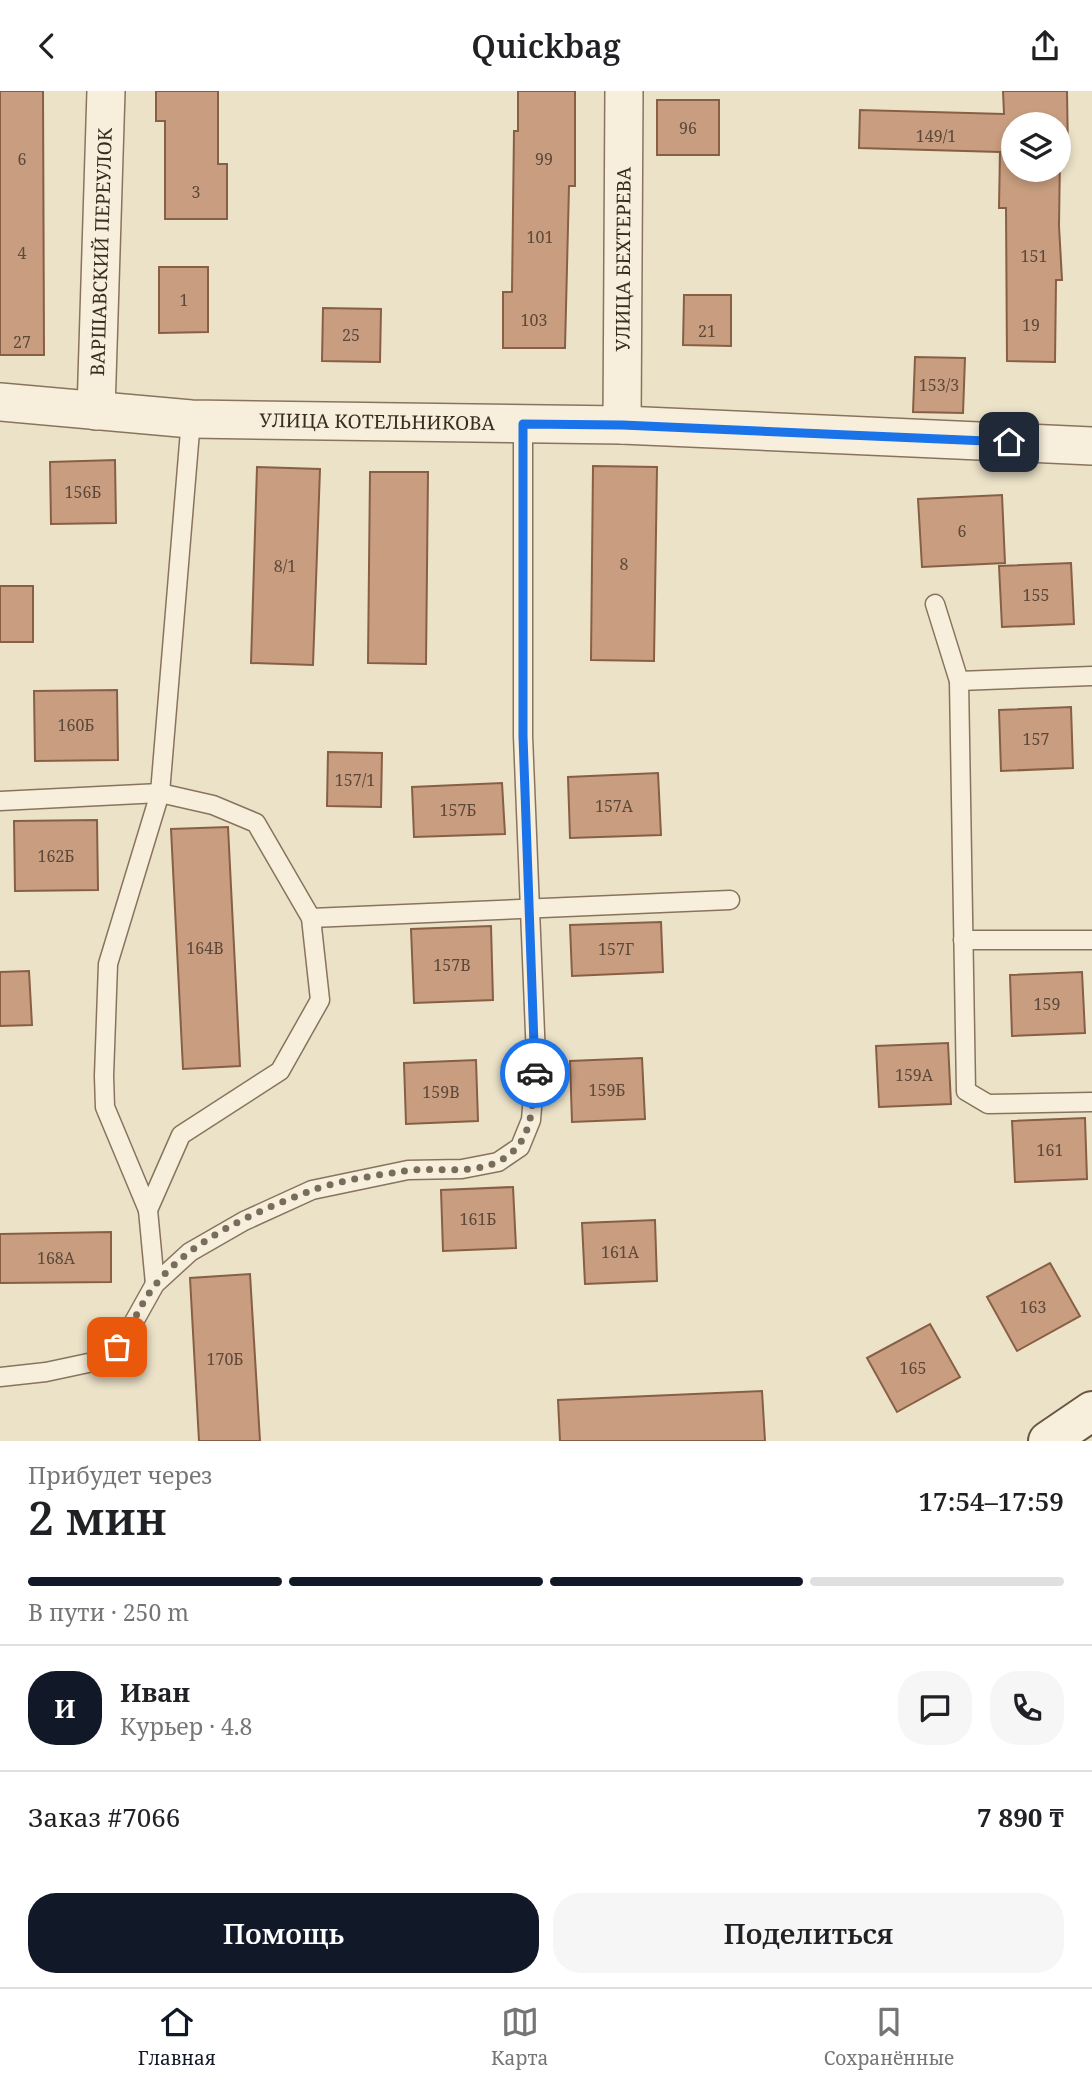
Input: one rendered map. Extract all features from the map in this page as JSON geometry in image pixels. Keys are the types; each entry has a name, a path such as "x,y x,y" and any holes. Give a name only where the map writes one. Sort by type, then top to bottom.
{"street":[{"name":"ВАРШАВСКИЙ ПЕРЕУЛОК","path":"96,411 106,91"},
{"name":"УЛИЦА БЕХТЕРЕВА","path":"622,425 624,91"},
{"name":"УЛИЦА КОТЕЛЬНИКОВА","path":"0,402 191,419 622,425 1092,446"},
{"path":"1048,1441 1092,1411"}],"lane":[{"path":"155,1284 148,1210 105,1107 108,964 160,793 191,419"},
{"path":"0,1377 46,1372 107,1359 126,1336 155,1284 190,1252 244,1221 312,1190 408,1170 462,1169 498,1162 520,1147 531,1120 536,1058 523,736 523,424"},
{"path":"935,604 959,681 966,1091 988,1104 1092,1102"},
{"path":"959,681 1092,676"},
{"path":"0,801 160,793 213,805 256,823 311,918 320,1000 280,1071 181,1135 148,1210"},
{"path":"311,918 530,911 730,900"},
{"path":"963,940 1092,940"}],"building":[{"path":"0,91 43,91 44,355 0,355"},
{"path":"156,91 218,91 218,164 227,164 227,219 165,219 165,121 156,121"},
{"path":"518,91 575,91 575,186 569,186 565,348 503,348 503,292 512,292 514,131 518,131"},
{"path":"1003,91 1067,91 1067,112 1004,112"},
{"path":"657,100 719,100 719,155 657,155"},
{"path":"860,110 1001,114 1001,182 1060,182 1062,280 1056,280 1055,362 1007,361 1006,208 999,208 1000,152 859,148"},
{"path":"159,267 208,267 208,332 159,333"},
{"path":"684,295 731,295 731,346 683,345"},
{"path":"323,308 381,309 380,362 322,361"},
{"path":"915,357 965,358 963,413 913,412"},
{"path":"115,460 116,523 51,524 50,462"},
{"path":"593,466 657,467 654,661 591,660"},
{"path":"257,467 320,469 313,665 251,663"},
{"path":"370,472 428,472 426,664 368,663"},
{"path":"1002,495 1005,563 922,567 918,499"},
{"path":"1071,563 1074,624 1002,627 999,566"},
{"path":"0,586 33,586 33,642 0,642"},
{"path":"117,690 118,760 35,761 34,691"},
{"path":"1071,707 1073,768 1001,771 999,710"},
{"path":"328,752 382,753 381,807 327,806"},
{"path":"658,773 661,835 570,838 568,777"},
{"path":"502,783 505,834 414,837 412,787"},
{"path":"97,820 98,890 15,891 14,821"},
{"path":"228,827 240,1066 183,1069 171,829"},
{"path":"661,922 663,972 572,976 570,925"},
{"path":"491,926 493,1000 414,1003 411,929"},
{"path":"29,971 32,1025 0,1026 0,972"},
{"path":"1082,972 1085,1033 1012,1036 1010,975"},
{"path":"948,1043 951,1104 879,1107 876,1046"},
{"path":"642,1058 645,1119 572,1122 570,1061"},
{"path":"476,1060 478,1121 406,1124 404,1063"},
{"path":"1085,1118 1087,1179 1015,1182 1012,1121"},
{"path":"513,1187 516,1248 443,1251 441,1190"},
{"path":"655,1220 657,1281 585,1284 582,1223"},
{"path":"111,1232 111,1282 0,1283 0,1234"},
{"path":"1050,1263 1080,1316 1017,1351 987,1297"},
{"path":"250,1274 260,1441 199,1441 190,1278"},
{"path":"930,1324 960,1377 897,1412 867,1358"},
{"path":"762,1391 765,1441 560,1441 558,1400"}],"way so far":[{"path":"117,1347 155,1284 190,1252 244,1221 312,1190 408,1170 462,1169 498,1162 520,1147 531,1120 535,1073"}],"route":[{"path":"535,1073 523,736 523,424 622,425 1009,442"}]}
